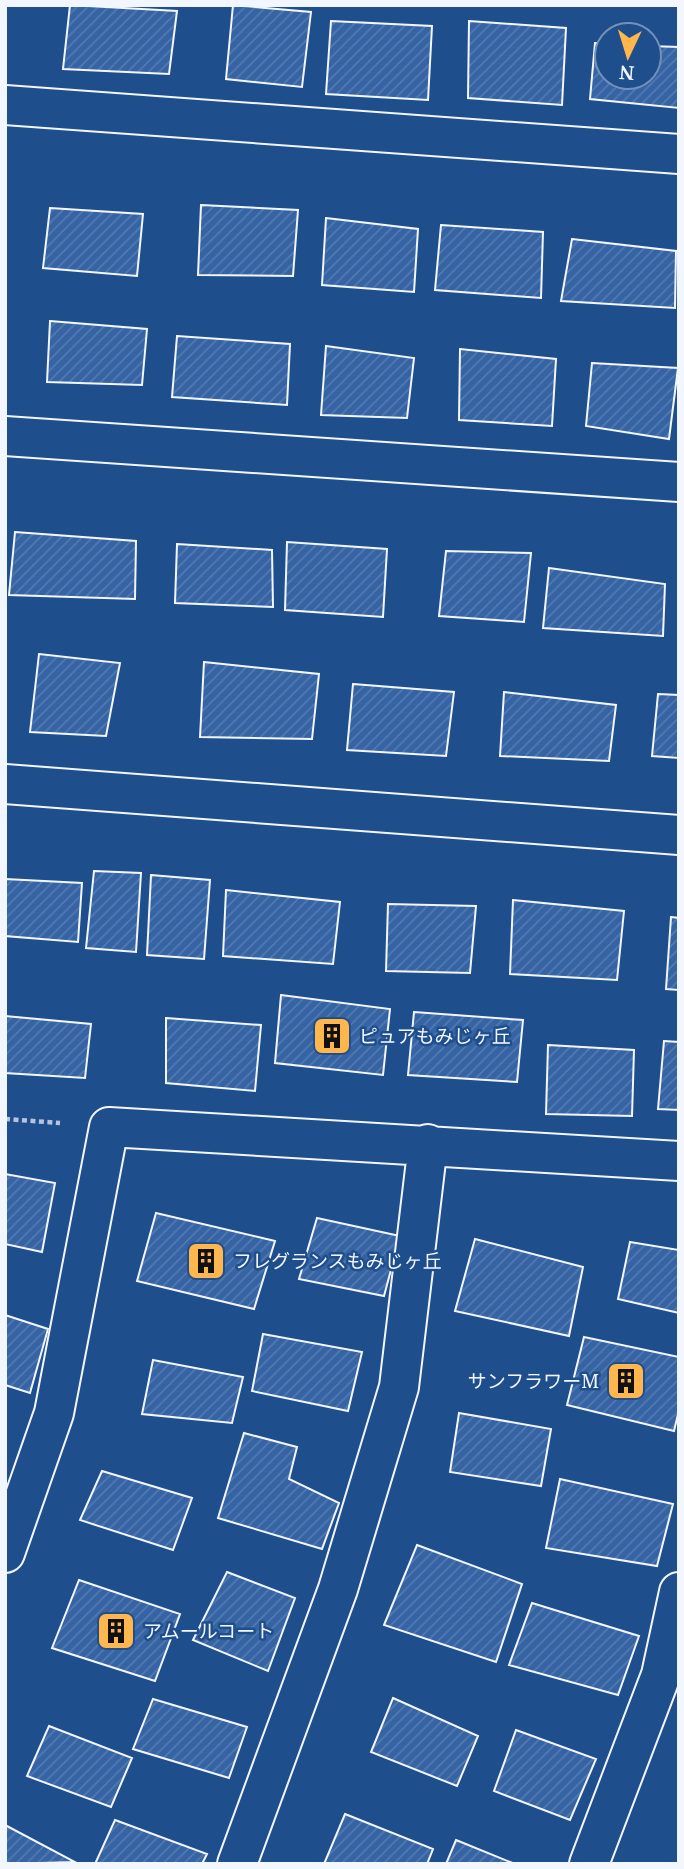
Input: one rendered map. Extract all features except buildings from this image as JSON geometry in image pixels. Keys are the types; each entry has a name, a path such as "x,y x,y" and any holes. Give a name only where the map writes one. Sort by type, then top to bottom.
{"street":[{"path":"5,105 679,154"},
{"path":"5,436 679,482"},
{"path":"5,784 679,835"},
{"path":"5,1553 54,1413 109,1127 679,1161"},
{"path":"237,1864 338,1589 399,1387 428,1144"},
{"path":"589,1864 670,1677 679,1592"}],"place":[{"name":"ピュアもみじヶ丘","path":"332,1036"},
{"name":"フレグランスもみじヶ丘","path":"206,1261"},
{"name":"サンフラワーM","path":"626,1381"},
{"name":"アムールコート","path":"116,1631"}]}
